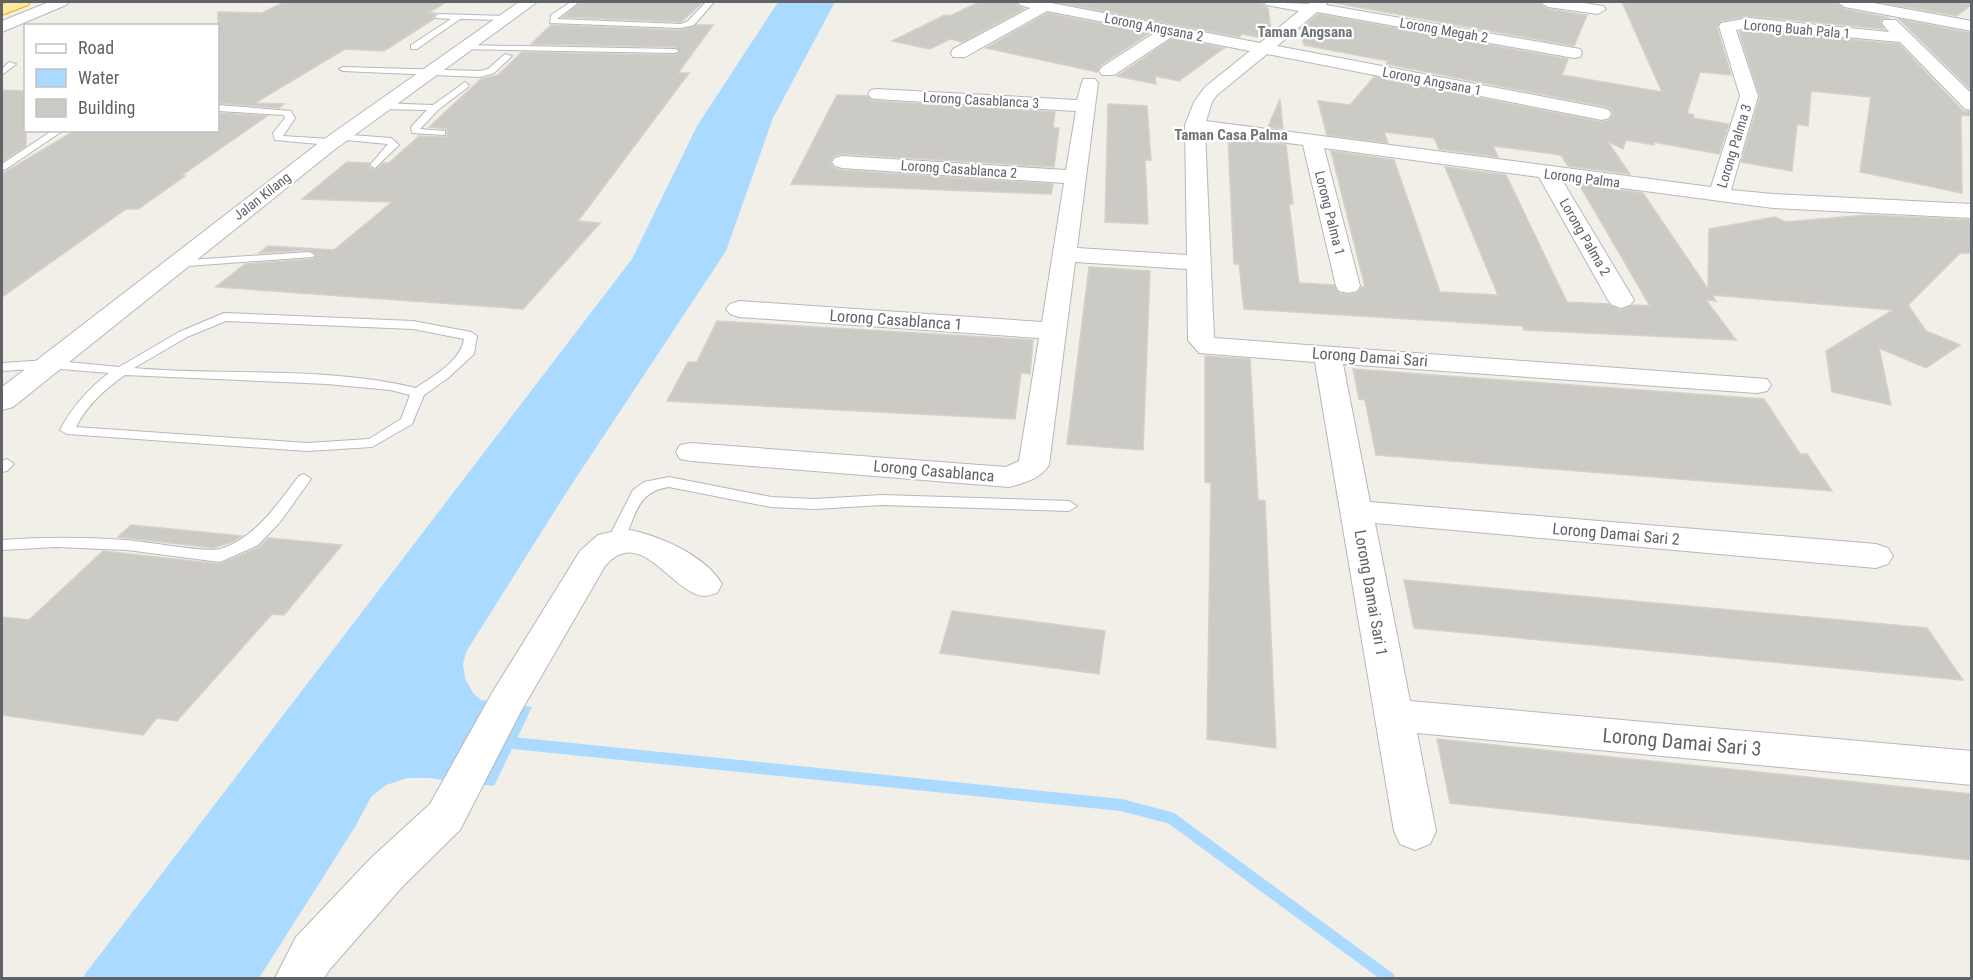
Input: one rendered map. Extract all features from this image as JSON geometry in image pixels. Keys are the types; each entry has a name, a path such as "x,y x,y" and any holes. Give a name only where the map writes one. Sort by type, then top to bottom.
{"highway":[{"path":"2,10 22,2"}],"street":[{"path":"2,27 61,2"},
{"name":"Jalan Kilang","path":"2,401 334,140 529,2"},
{"name":"Lorong Angsana 2","path":"1025,2 1263,48"},
{"name":"Lorong Megah 2","path":"1271,2 1315,6 1574,53"},
{"path":"1548,2 1598,9"},
{"path":"1845,2 1971,26"},
{"path":"959,53 1046,6"},
{"path":"1195,125 1203,102 1211,91 1315,6"},
{"path":"1872,6 1971,105"},
{"name":"Lorong Buah Pala 1","path":"1749,96 1727,26 1749,24 1905,38"},
{"path":"1108,71 1170,30"},
{"name":"Lorong Angsana 1","path":"1263,48 1602,114"},
{"name":"Lorong Casablanca","path":"691,452 1010,477 1034,465 1089,83"},
{"name":"Lorong Casablanca 3","path":"877,94 1086,106"},
{"name":"Lorong Palma 3","path":"1719,195 1749,96"},
{"name":"Lorong Palma","path":"1195,125 1548,174 1773,201 1971,211"},
{"name":"Lorong Damai Sari","path":"1195,125 1201,340 1208,346 1757,385"},
{"name":"Lorong Palma 1","path":"1312,141 1348,286"},
{"name":"Lorong Casablanca 2","path":"842,162 1076,177"},
{"name":"Lorong Palma 2","path":"1548,174 1621,300"},
{"path":"1064,254 1199,263"},
{"name":"Lorong Casablanca 1","path":"739,309 1053,331"},
{"name":"Lorong Damai Sari 1","path":"1327,354 1414,831"},
{"name":"Lorong Damai Sari 2","path":"1356,511 1876,556"},
{"path":"299,978 313,953 387,872 445,817 506,704 592,559 602,548 615,541 630,541 647,546 674,559 705,584"},
{"name":"Lorong Damai Sari 3","path":"1394,715 1971,768"}],"lane":[{"path":"575,2 554,17 553,21 681,26 690,23 710,2"},
{"path":"439,16 504,18"},
{"path":"414,47 458,17"},
{"path":"463,47 675,51"},
{"path":"343,69 480,74 491,71 508,56"},
{"path":"2,73 12,64"},
{"path":"442,133 415,131 414,129 435,108 465,85"},
{"path":"380,106 435,108"},
{"path":"219,108 288,113 290,118 278,133 278,138 391,141 394,145 375,165"},
{"path":"3,167 57,132"},
{"path":"174,264 309,255"},
{"path":"224,317 413,325 471,336 469,351 443,375 418,393 407,421 372,443 307,447 113,435 67,429 71,417 87,399 124,370 151,351 190,329 224,317"},
{"path":"2,367 48,364 158,374 327,380 390,386 418,393"},
{"path":"2,545 56,542 127,545 220,556 252,541 275,518 304,479"},
{"path":"615,541 638,493 649,484 669,482 771,502 815,504 882,500 1069,506"}],"water":[{"path":"778,2 835,2 773,118 726,251 566,493 466,652 463,664 465,678 473,693 481,700 532,707 494,786 428,778 407,778 386,785 371,797 355,827 259,978 82,978 632,259 697,126"}],"building":[{"path":"284,2 446,2 428,13 435,13 434,19 384,51 345,49 255,103 284,104 279,108 219,103 218,12 262,13"},
{"path":"581,2 703,2 681,22 563,17"},
{"path":"979,2 1016,2 1024,9 962,42 950,39 930,49 892,41 945,15 950,16"},
{"path":"1055,2 1262,2 1268,8 1271,31 1263,38 1242,34 1239,37"},
{"path":"1329,2 1538,2 1548,9 1587,15 1574,46"},
{"path":"1622,2 1835,2 1845,9 1890,18 1884,18 1880,22 1884,29 1749,16 1721,21 1717,27 1731,75 1700,72 1687,113 1694,115 1693,118 1729,124 1719,154 1653,142 1654,145 1626,140 1623,149 1607,141 1630,174 1568,166 1561,155 1493,146 1498,157 1439,149 1434,138 1384,132 1388,143 1327,135 1318,101 1350,105 1374,77 1602,122 1610,120 1613,113 1610,108 1602,106 1386,64 1388,61 1304,45 1300,29 1318,14 1568,59 1562,75 1662,92"},
{"path":"1878,2 1971,2 1971,5 1957,16"},
{"path":"1047,13 1150,33 1101,65 1097,72 986,48"},
{"path":"1899,19 1971,33 1971,90"},
{"path":"551,25 681,30 697,25 713,25 678,73 689,73 578,221 600,223 523,309 216,287 245,264 313,259 317,255 309,250 259,253 268,246 334,250 392,202 302,199 347,162 369,163 369,167 375,170 383,163 389,163 419,136 447,137 447,129 429,127 481,79 498,75 522,52 675,55 681,52 675,47 531,44"},
{"path":"1749,30 1899,44 1963,111 1971,112 1971,116 1961,115 1962,193 1860,172 1871,97 1811,91 1808,126 1797,124 1792,171 1741,162 1760,97 1739,32"},
{"path":"1173,38 1224,48 1179,81 1155,76 1156,84 1117,76"},
{"path":"2,90 24,91 26,146 2,162"},
{"path":"837,95 867,96 877,101 1055,112 1053,128 1059,128 1054,167 842,154 834,156 830,162 834,168 842,170 1053,184 1051,194 791,184"},
{"path":"1280,99 1283,129 1268,127"},
{"path":"1108,104 1147,106 1151,160 1145,160 1148,224 1105,222"},
{"path":"219,113 267,116 138,209 126,209 2,297 2,172 73,132 219,132"},
{"path":"1228,137 1286,145 1293,204 1289,204 1299,283 1334,285 1339,293 1348,295 1357,293 1365,287 1331,151 1394,160 1440,292 1498,295 1445,167 1506,175 1567,302 1608,304 1620,310 1633,305 1650,306 1579,184 1643,193 1708,289 1709,229 1775,217 1785,222 1867,215 1971,220 1971,253 1960,253 1908,305 1926,331 1960,345 1926,368 1879,348 1891,405 1832,392 1826,351 1893,310 1712,295 1716,301 1706,300 1736,340 1524,330 1522,326 1244,309 1239,264 1234,264"},
{"path":"1089,267 1150,271 1143,450 1067,444"},
{"path":"717,321 1033,340 1030,374 1021,373 1015,419 667,401 688,362 697,362"},
{"path":"1205,356 1250,359 1258,500 1265,501 1276,748 1207,739 1211,483 1205,482"},
{"path":"1353,369 1764,399 1800,454 1807,454 1832,491 1376,455 1365,400 1359,399"},
{"path":"131,525 242,536 213,548 118,537"},
{"path":"268,538 342,545 284,615 272,614 177,721 157,718 143,735 2,715 2,617 29,620 103,551 220,564 259,547"},
{"path":"1404,580 1927,628 1963,680 1414,628"},
{"path":"952,611 1105,631 1099,674 940,653"},
{"path":"1437,739 1971,794 1971,860 1450,803"}],"waterway":[{"path":"504,742 1121,805 1171,818 1389,978"}],"district":[{"name":"Taman Angsana","path":"1305,32"},
{"name":"Taman Casa Palma","path":"1231,135"}]}
